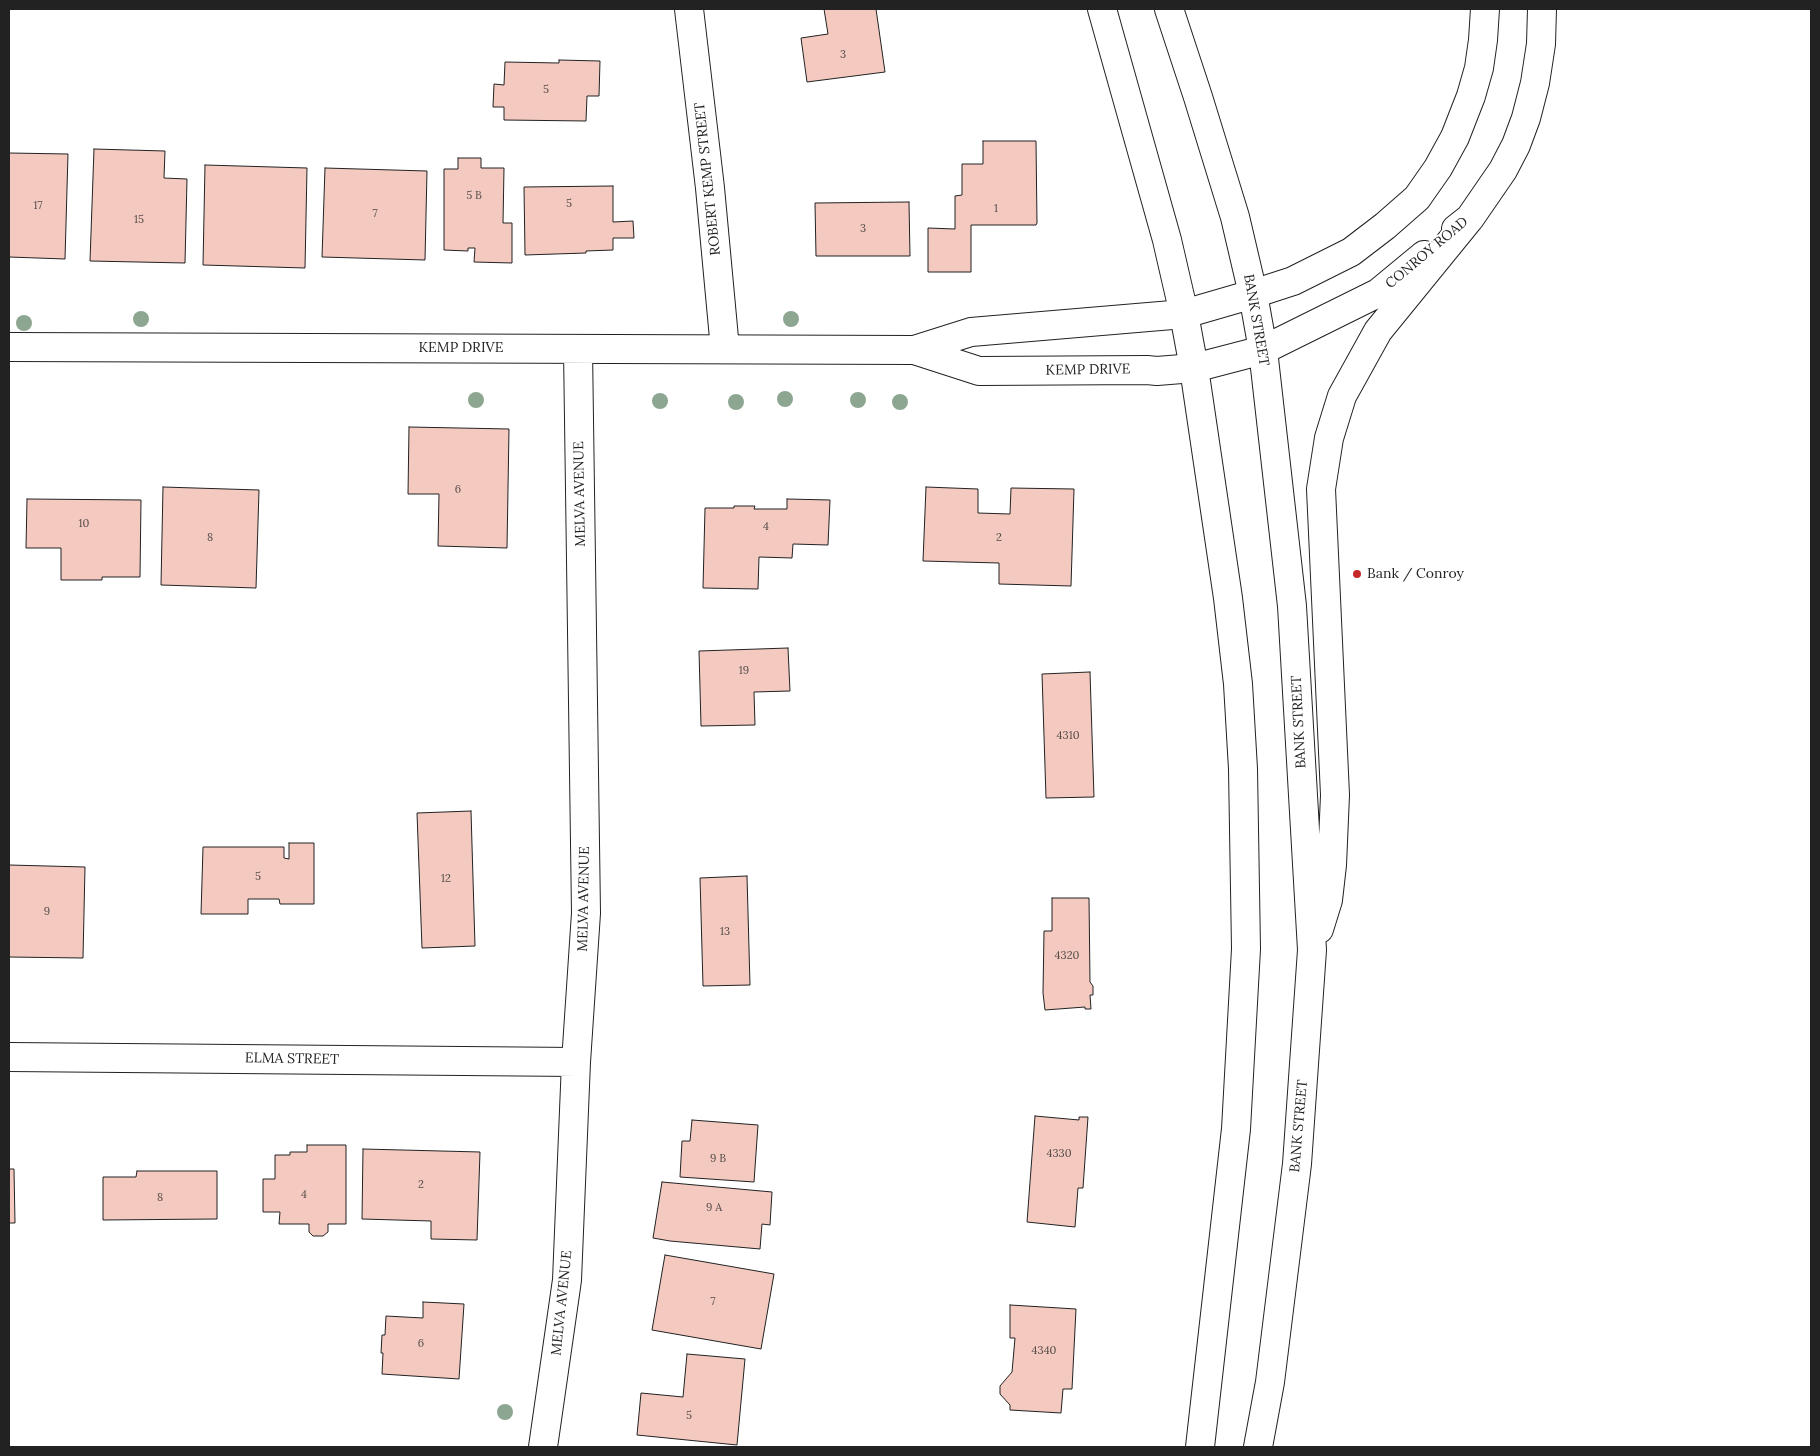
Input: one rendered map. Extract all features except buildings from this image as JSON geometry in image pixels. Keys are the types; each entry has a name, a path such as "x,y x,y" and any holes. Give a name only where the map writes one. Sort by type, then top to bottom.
{"main road":[{"name":"ROBERT KEMP STREET","path":"689,9 710,188 725,349"},
{"path":"1102,9 1167,240 1184,314 1194,368 1228,598 1238,684 1243,769 1246,949 1236,1129 1200,1447"},
{"name":"BANK STREET","path":"1169,9 1235,218 1252,294 1263,350 1292,606 1312,950 1297,1164 1270,1382 1258,1447"},
{"path":"1252,294 1293,281 1351,252 1417,198 1438,168 1455,137 1471,96 1479,68 1485,9"},
{"name":"CONROY ROAD","path":"1263,350 1378,293 1470,218 1504,170 1526,118 1535,83 1541,44 1542,9"},
{"path":"1312,950 1328,900 1332,865 1335,795 1322,489 1330,438 1342,396 1378,331 1470,218"},
{"name":"KEMP DRIVE","path":"914,350 971,332 1184,314 1252,294"},
{"name":"KEMP DRIVE","path":"9,347 914,350 979,371 1157,371 1194,368 1263,350"},
{"name":"MELVA AVENUE","path":"543,1447 567,1280 576,1062 586,913 578,349"},
{"name":"ELMA STREET","path":"9,1057 576,1062"}],"place":[{"name":"Bank / Conroy","path":"1357,574"}]}
